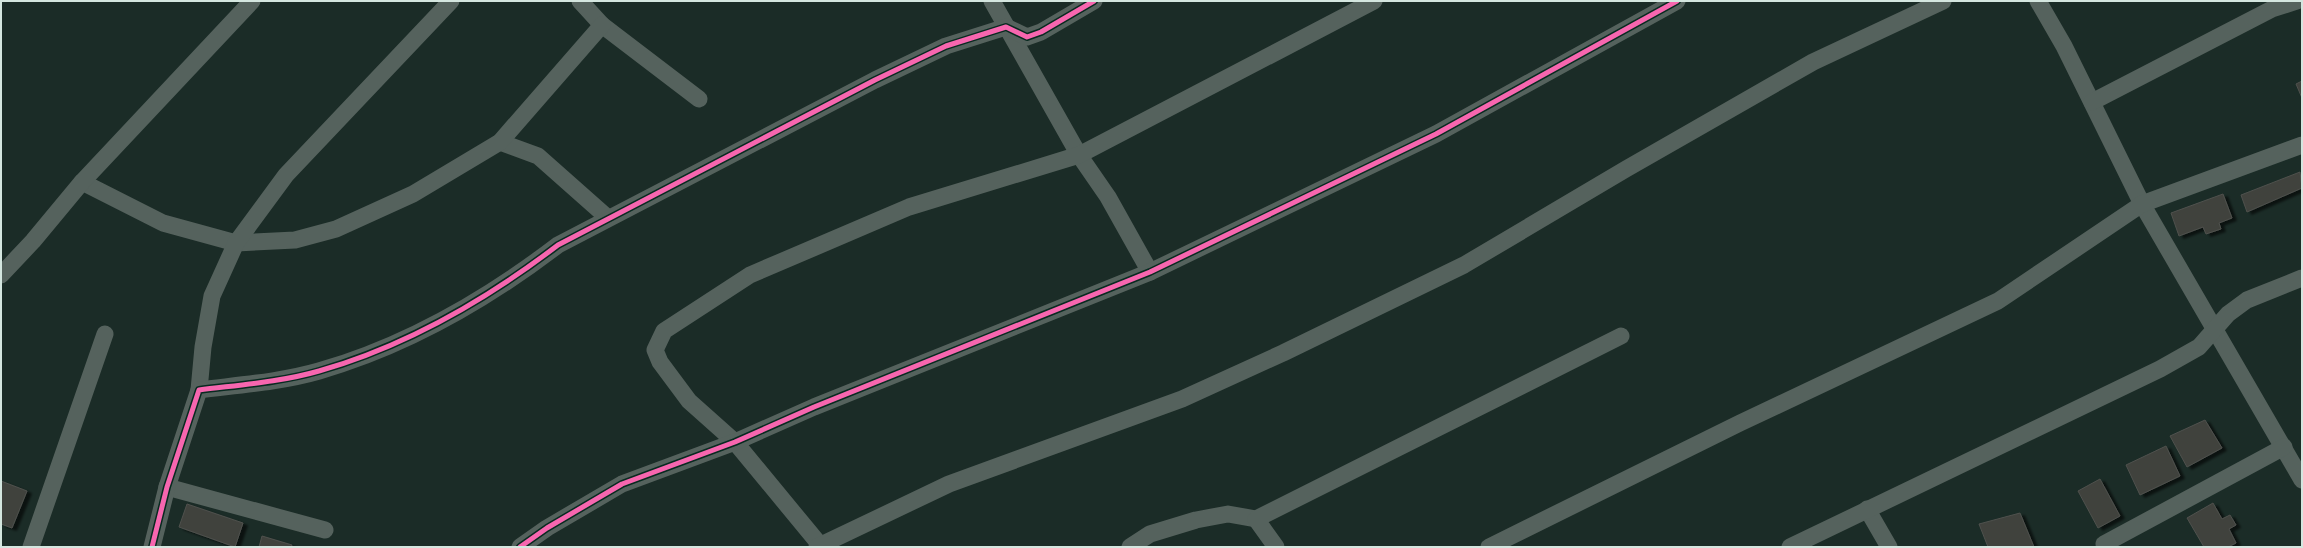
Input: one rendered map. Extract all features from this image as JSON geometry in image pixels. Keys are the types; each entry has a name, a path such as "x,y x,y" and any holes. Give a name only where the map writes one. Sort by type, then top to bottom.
{"street":[{"path":"1,273 33,241 82,182 252,1"},
{"path":"152,547 167,487 199,390 203,347 212,296 236,242 286,175 451,1"},
{"path":"580,1 602,25 699,99"},
{"path":"992,1 1079,155 1108,197 1150,272"},
{"path":"199,390 243,385 318,371 400,342 484,297 521,274 558,245 608,218 651,198 875,80 946,46 1006,27 1027,37 1041,32 1094,1"},
{"path":"1374,1 1079,155 909,206 750,275 664,331 655,350 660,362 689,401 735,442 818,546 949,484 1182,399 1283,353 1456,269 1626,169 1813,62 1943,1"},
{"path":"520,547 547,528 622,484 735,442 814,407 1150,272 1436,134 1677,1"},
{"path":"2038,1 2064,46 2142,204 2302,480"},
{"path":"2092,102 2272,9 2297,1"},
{"path":"82,182 163,223 236,242 295,240 336,229 413,194 500,142 602,25"},
{"path":"500,142 538,156 608,218"},
{"path":"1489,547 1740,423 1998,301 2142,204 2302,144"},
{"path":"1790,547 2160,369 2198,347 2228,314 2247,300 2302,278"},
{"path":"30,547 105,334"},
{"path":"1130,547 1150,534 1196,520 1228,514 1256,519 1621,336"},
{"path":"2104,544 2284,447"},
{"path":"167,487 325,530"},
{"path":"1867,510 1889,547"},
{"path":"1256,519 1276,547"}],"building":[{"path":"2302,81 2302,98 2296,84"},
{"path":"2300,172 2302,188 2247,212 2241,195"},
{"path":"2223,194 2232,218 2219,223 2221,229 2206,234 2203,227 2179,236 2171,213"},
{"path":"2205,420 2222,448 2187,467 2170,436"},
{"path":"2166,446 2180,476 2140,495 2126,465"},
{"path":"2100,479 2120,516 2098,528 2078,491"},
{"path":"1,481 27,491 12,528 1,524"},
{"path":"2213,503 2222,519 2230,515 2236,525 2229,529 2236,543 2228,547 2204,547 2187,518"},
{"path":"187,504 243,523 235,547 179,527"},
{"path":"2020,513 2034,547 1988,547 1979,524"},
{"path":"262,536 292,545 291,547 259,547"}],"cycle path":[{"path":"152,547 167,487 199,390 259,383 305,375 351,361 414,335 503,284 558,245 875,80 946,46 1006,27 1027,37 1041,32 1094,1"},
{"path":"520,547 547,528 622,484 735,442 814,407 1150,272 1436,134 1677,1"}]}
